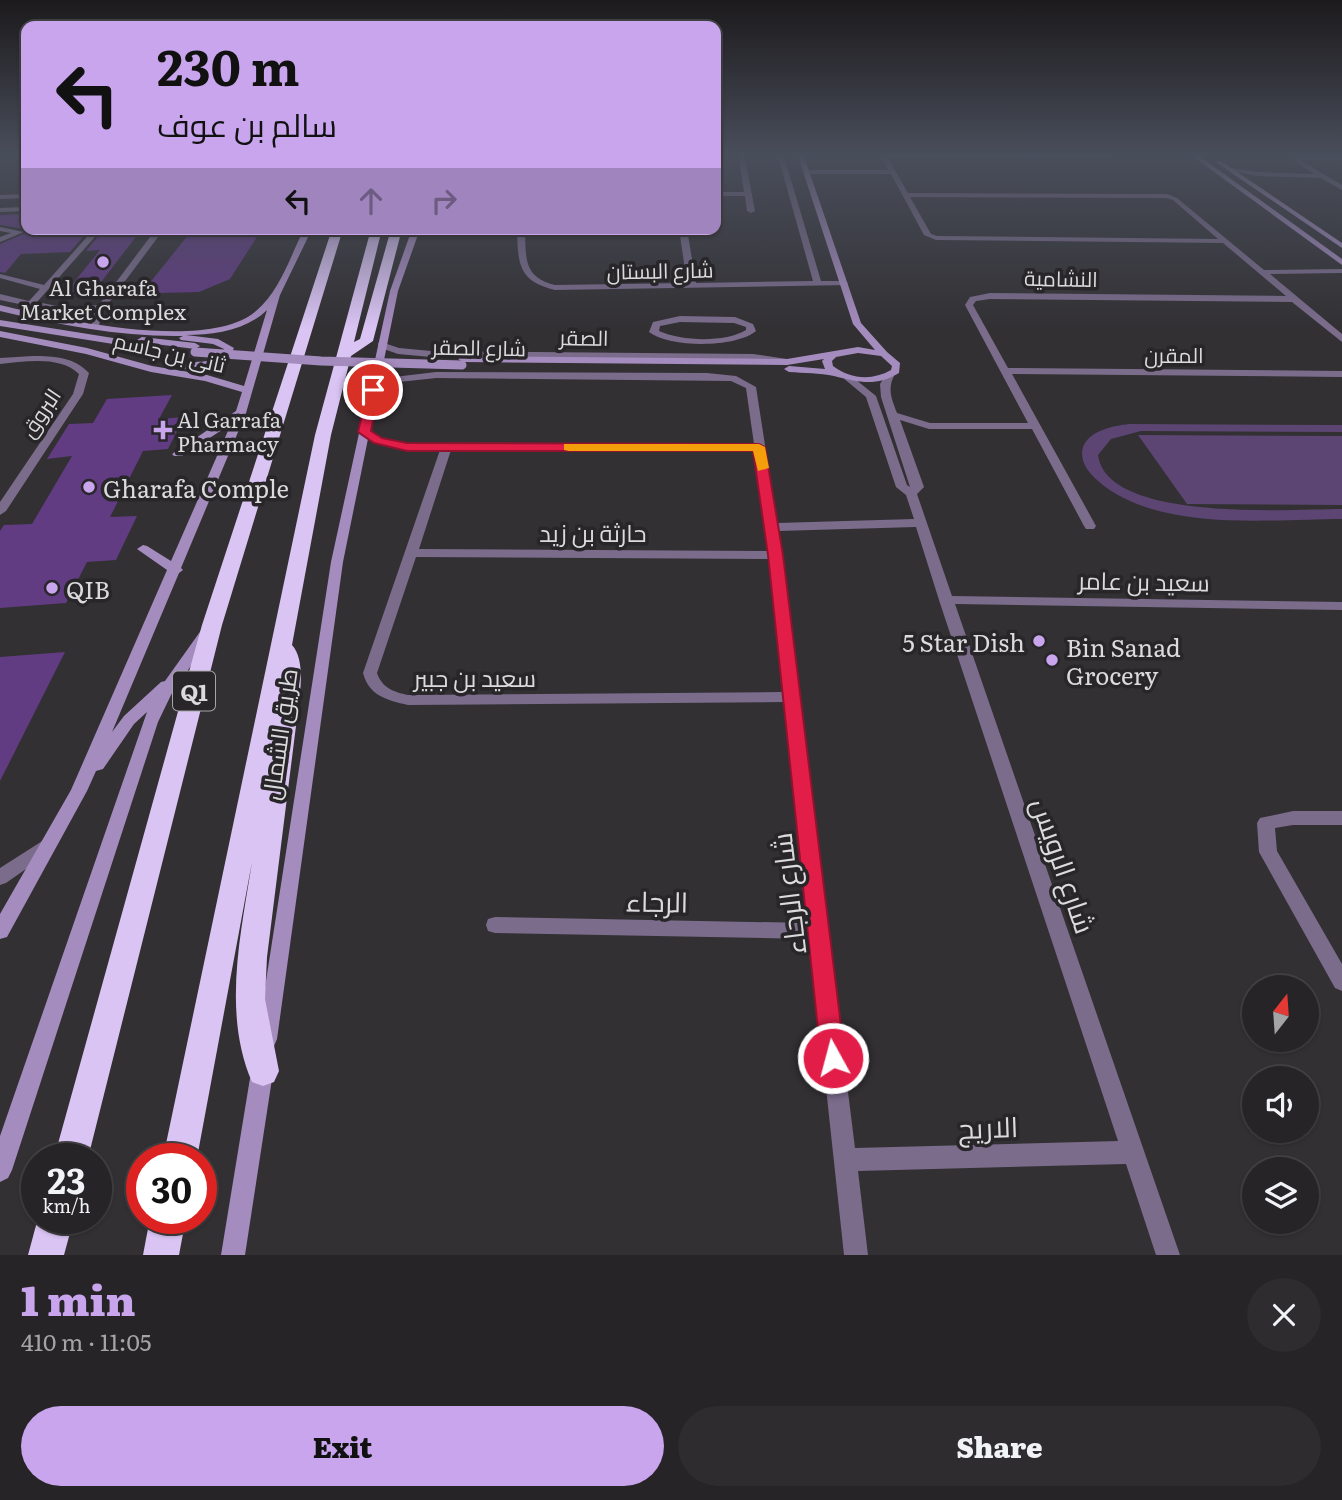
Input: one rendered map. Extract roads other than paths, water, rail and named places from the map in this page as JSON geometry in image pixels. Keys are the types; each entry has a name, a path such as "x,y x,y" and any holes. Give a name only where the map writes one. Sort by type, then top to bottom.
{"highway":[{"name":"Q1","path":"75,1143 212,625 336,235"},
{"name":"طريق الشمال","path":"183,1143 323,435 375,235"},
{"path":"344,354 366,341 395,235"},
{"path":"263,1071 250,999 252,957 288,702 290,677 284,635"},
{"path":"46,1255 52,1234"},
{"path":"161,1255 166,1234"}],"main road":[{"path":"820,212 857,324 897,365 889,376"},
{"path":"1271,212 1342,263"},
{"path":"1292,212 1342,246"},
{"path":"0,931 79,791 241,413 276,295 304,235"},
{"name":"طريق الشمال","path":"233,1255 263,1071 337,562 381,345 394,291 414,235"},
{"name":"ثانى بن جاسم","path":"0,308 94,328 141,333 233,326 259,314 276,295"},
{"name":"شارع الصقر","path":"0,317 197,349"},
{"name":"شارع الصقر","path":"0,323 73,337 321,361 787,362 845,351"},
{"path":"857,324 853,339 845,351 884,354"},
{"path":"87,351 187,367 211,363 228,353 229,348 215,341 141,333"},
{"name":"ثانى بن جاسم","path":"0,334 87,351 151,369 207,378 248,391"},
{"path":"832,355 827,361 835,373"},
{"name":"شارع الصقر","path":"462,362 786,369 835,373 847,377 877,379 889,376"},
{"path":"178,454 241,413"},
{"path":"143,549 176,569"},
{"path":"0,1170 150,722 173,681 212,625"},
{"path":"79,791 129,720 147,701 173,681"}],"street":[{"path":"797,212 818,284"},
{"path":"915,212 928,235 936,239 1225,241"},
{"path":"1190,212 1342,339"},
{"path":"0,229 20,232 0,240"},
{"path":"31,304 93,235"},
{"path":"94,328 96,316 156,235"},
{"name":"شارع البستان","path":"521,235 522,258 529,279 538,285 555,288 844,283"},
{"path":"684,235 692,286"},
{"path":"1262,272 1342,271"},
{"path":"1319,273 1342,277"},
{"path":"0,276 47,288"},
{"name":"النشامية","path":"1090,526 969,305 973,299 990,296 1294,299"},
{"path":"0,297 66,311 102,307"},
{"path":"671,319 724,320 744,323 751,331 739,338 685,339 659,335 653,328 671,319"},
{"path":"685,339 686,356"},
{"name":"الصقر","path":"381,345 398,351 431,354 752,357 787,362"},
{"path":"415,376 406,373 404,367 418,356 431,354"},
{"name":"البروق","path":"0,361 58,361 80,368 84,373 78,394 0,511"},
{"name":"المقرن","path":"1005,371 1342,374"},
{"name":"الصقر","path":"373,390 397,379 415,376 733,378"},
{"path":"847,377 871,396 902,487 911,493 918,487 886,389 889,376"},
{"name":"شارع الرجاء","path":"733,378 751,387 772,527 856,1255"},
{"path":"893,415 929,426 1036,426"},
{"path":"902,440 929,426"},
{"path":"365,432 378,441 407,447 759,447"},
{"name":"سعيد بن جبير","path":"447,447 370,673 372,682 393,696 408,699 790,697"},
{"name":"شارع الرويس","path":"911,493 1168,1255"},
{"path":"772,527 919,523"},
{"name":"حارثة بن زيد","path":"411,553 775,555"},
{"name":"سعيد بن عامر","path":"946,600 1342,606"},
{"path":"1342,818 1293,818 1266,823 1268,852 1342,982"},
{"path":"0,878 51,842"},
{"name":"الرجاء","path":"495,925 818,930"},
{"name":"الاريج","path":"845,1160 1133,1152"}],"place":[{"name":"Al Gharafa Market Complex","path":"103,262"},
{"name":"Al Garrafa Pharmacy","path":"163,430"},
{"name":"Gharafa Comple","path":"89,487"},
{"name":"QIB","path":"52,588"},
{"name":"5 Star Dish","path":"1039,641"},
{"name":"Bin Sanad Grocery","path":"1052,660"}]}
